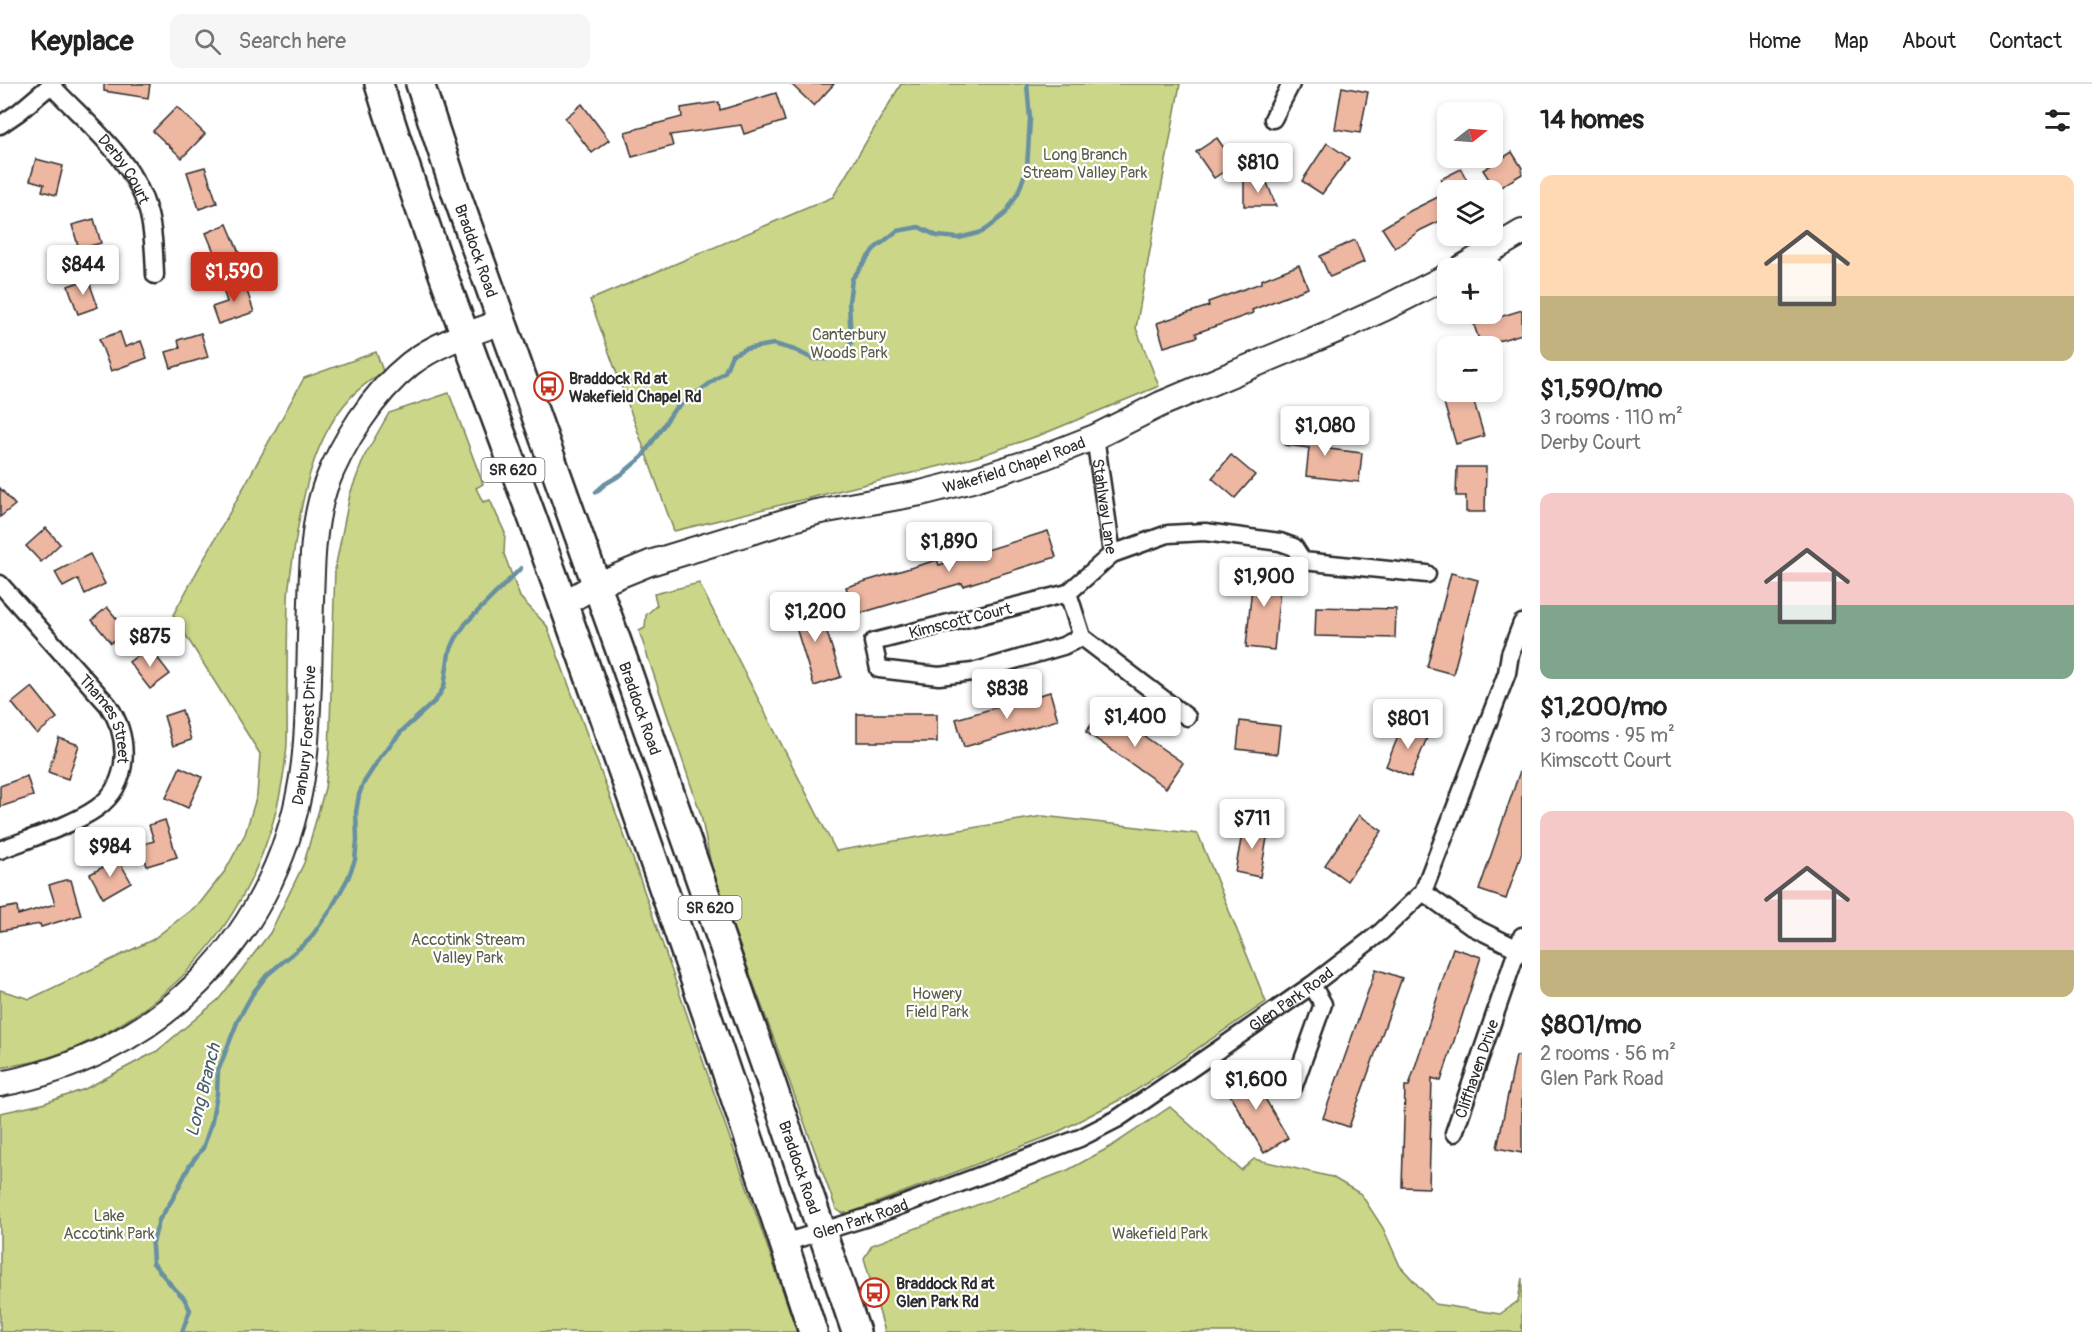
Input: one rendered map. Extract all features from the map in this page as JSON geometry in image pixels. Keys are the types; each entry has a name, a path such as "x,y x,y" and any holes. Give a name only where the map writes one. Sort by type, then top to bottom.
{"main road":[{"name":"SR 620","path":"379,84 404,166 563,604 727,1072 813,1332"},
{"name":"Braddock Road","path":"420,84 856,1332"},
{"path":"1478,258 1522,232"},
{"name":"Wakefield Chapel Road","path":"563,604 596,585 650,563 816,512 921,493 1036,460 1095,437 1161,404 1385,308 1437,282"},
{"name":"Danbury Forest Drive","path":"0,1084 61,1069 130,1036 187,994 235,942 272,878 288,837 302,774 306,727 312,558 324,489 335,462 348,437 370,405 392,379 412,362 434,349 502,322"}],"street":[{"path":"1273,119 1291,84"},
{"path":"0,124 19,112 51,85"},
{"name":"Derby Court","path":"51,85 118,154 130,170 149,213 155,275"},
{"name":"Stahlway Lane","path":"1068,593 1112,554 1095,437"},
{"path":"1112,554 1168,534 1205,532 1280,542 1294,547 1303,561 1427,574"},
{"name":"Thames Street","path":"0,584 108,705 122,731 125,747 124,763 119,779 111,794 99,807 84,816 0,850"},
{"path":"1068,593 1082,637 1187,717"},
{"name":"Kimscott Court","path":"1068,593 873,642 879,669 939,676 973,672 1063,646 1082,637"},
{"name":"Glen Park Road","path":"784,1243 878,1214 1080,1138 1117,1119 1312,985 1395,920 1423,892 1507,673 1510,654 1522,623"},
{"path":"1423,892 1468,925 1520,945"},
{"name":"Cliffhaven Drive","path":"1454,1133 1520,945"},
{"path":"1293,1088 1323,1004 1312,985"}],"green space":[{"name":"Canterbury Woods Park","path":"901,84 1180,84 1136,328 1159,386 1043,434 977,457 674,531 590,300 833,197"},
{"path":"376,352 383,371 362,386 338,413 327,431 311,469 297,531 288,595 286,755 277,807 261,857 238,903 210,945 175,983 135,1015 90,1041 30,1063 0,1068 0,990 30,999 152,940 200,903 225,871 245,834 257,795 260,754 173,615 304,378"},
{"name":"Accotink Stream Valley Park","path":"449,393 483,484 476,488 483,502 490,500 505,533 504,554 520,597 547,626 633,859 797,1332 0,1332 0,1113 42,1104 85,1089 157,1051 219,999 270,933 304,863 325,788 329,754 335,569 350,494 365,455 389,413"},
{"name":"Howery Field Park","path":"699,583 836,851 1043,816 1198,834 1266,1002 1129,1095 1054,1134 850,1213 842,1213 836,1209 712,870 701,815 639,631 645,628 646,615 657,605 654,594"},
{"name":"Wakefield Park","path":"1170,1107 1241,1170 1254,1159 1332,1177 1361,1194 1383,1228 1400,1266 1435,1304 1500,1314 1518,1301 1522,1278 1522,1332 885,1332 864,1258 872,1245 1068,1170 1110,1147"}],"building":[{"path":"104,84 150,84 148,98 104,91"},
{"path":"791,84 834,84 814,106"},
{"path":"1342,87 1368,92 1360,133 1335,129"},
{"path":"776,93 785,121 744,134 741,125 670,135 673,146 632,157 625,132 682,117 681,108 719,102 720,110"},
{"path":"582,104 609,140 592,153 565,118"},
{"path":"177,107 205,134 182,158 153,131"},
{"path":"1217,138 1235,164 1214,178 1196,152"},
{"path":"1327,143 1349,158 1322,194 1302,181"},
{"path":"1512,152 1522,168 1522,174 1503,186 1503,180 1490,180 1483,170 1503,168 1503,158"},
{"path":"36,159 63,166 56,195 42,191 44,184 30,180"},
{"path":"205,167 217,203 199,209 187,172"},
{"path":"1461,169 1467,180 1442,180"},
{"path":"1244,180 1266,180 1276,206 1244,206"},
{"path":"1437,198 1437,222 1395,248 1382,228"},
{"path":"94,219 101,243 79,249 72,225"},
{"path":"227,224 240,255 219,264 206,233"},
{"path":"1355,240 1364,262 1330,277 1320,256"},
{"path":"1299,265 1308,288 1252,310 1253,313 1196,333 1197,337 1164,347 1157,323 1209,306 1208,302 1261,283 1261,280"},
{"path":"88,279 98,307 78,314 68,286"},
{"path":"243,279 254,312 218,324 212,307 227,302 222,286"},
{"path":"1522,310 1522,334 1503,340 1503,336 1478,336 1474,325 1503,324 1503,316"},
{"path":"120,332 125,347 141,341 147,358 111,371 99,339"},
{"path":"201,333 208,357 171,368 166,352 180,348 178,340"},
{"path":"1474,402 1484,436 1456,444 1444,403"},
{"path":"1287,426 1307,428 1306,434 1322,436 1321,448 1362,453 1359,482 1306,476 1309,448 1285,445"},
{"path":"1231,455 1255,475 1235,498 1212,478"},
{"path":"1457,467 1486,467 1485,512 1466,512 1466,496 1456,496"},
{"path":"0,488 15,505 0,517"},
{"path":"46,528 60,544 41,562 26,546"},
{"path":"1048,531 1056,557 963,586 962,583 854,615 846,587 937,560 939,565"},
{"path":"90,554 105,584 85,594 78,579 63,587 55,572"},
{"path":"1254,566 1282,568 1274,650 1246,647"},
{"path":"1451,573 1478,580 1453,674 1427,667"},
{"path":"817,600 841,677 814,686 790,608"},
{"path":"107,607 126,630 111,643 92,620"},
{"path":"1316,607 1396,609 1395,638 1315,636"},
{"path":"149,647 170,674 150,689 129,662"},
{"path":"32,687 57,718 37,734 12,703"},
{"path":"1050,692 1058,720 964,747 956,719"},
{"path":"1103,708 1183,763 1166,788 1086,732"},
{"path":"182,710 191,740 173,746 164,716"},
{"path":"857,714 937,714 937,742 857,742"},
{"path":"1240,721 1280,726 1277,754 1237,749"},
{"path":"1404,722 1429,733 1411,777 1386,766"},
{"path":"59,738 79,745 68,779 48,772"},
{"path":"180,767 202,777 188,808 166,798"},
{"path":"1520,771 1522,771 1522,852 1506,899 1479,890"},
{"path":"27,776 33,796 0,807 0,786"},
{"path":"1359,815 1382,831 1347,881 1325,865"},
{"path":"165,820 177,857 147,866 140,845 154,841 149,825"},
{"path":"1244,823 1269,827 1260,877 1235,872"},
{"path":"118,859 131,882 103,898 90,874"},
{"path":"71,880 81,915 41,927 40,924 0,931 0,909 17,906 18,915 55,904 49,885"},
{"path":"1453,948 1481,957 1441,1081 1432,1078 1429,1188 1402,1187 1405,1086 1409,1086"},
{"path":"1376,969 1402,978 1349,1127 1323,1118"},
{"path":"1516,1056 1522,1056 1522,1153 1497,1148"},
{"path":"1248,1069 1288,1138 1264,1153 1223,1083"}],"waterway":[{"name":"Long Branch","path":"596,492 642,457 674,410 725,372 732,355 745,349 774,344 795,350 813,359 828,359 843,354 851,343 849,302 852,279 874,249 897,231 919,227 937,236 959,238 982,232 1005,214 1018,193 1027,168 1030,119 1027,84"},
{"name":"Long Branch","path":"182,1332 190,1310 184,1298 153,1263 152,1246 159,1220 190,1165 203,1148 211,1125 217,1094 218,1071 238,1020 253,993 267,975 309,940 331,909 355,860 356,812 363,784 381,756 402,731 436,700 444,687 449,653 466,623 521,568"}],"place":[{"name":"Braddock Rd at Wakefield Chapel Rd","path":"548,387"},
{"name":"Braddock Rd at Glen Park Rd","path":"875,1292"}],"park label":[{"name":"Long Branch Stream Valley Park","path":"1085,163"},
{"name":"Lake Accotink Park","path":"109,1224"}]}
